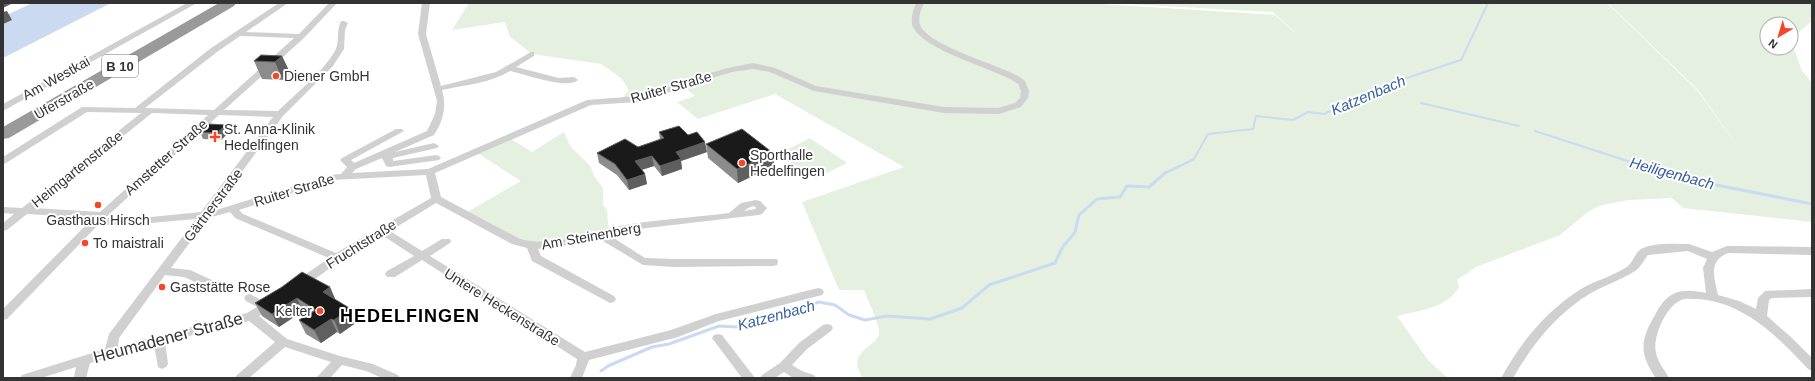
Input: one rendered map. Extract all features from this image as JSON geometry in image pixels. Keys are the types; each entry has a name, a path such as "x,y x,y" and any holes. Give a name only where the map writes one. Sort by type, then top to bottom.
{"highway":[{"name":"Uferstraße","path":"3,126 217,3"},
{"name":"Uferstraße","path":"3,134 229,3"},
{"name":"B 10","path":"3,121 24,114"}],"street":[{"name":"Am Westkai","path":"3,108 193,3"},
{"path":"138,109 196,64 284,3"},
{"name":"Amstetter Straße","path":"3,316 98,218 301,36 334,3"},
{"path":"426,3 422,34 441,109 431,133 436,158 434,171 436,199"},
{"name":"Ruiter Straße","path":"3,210 144,221 205,215 233,210 323,179 344,176 434,171 581,105 590,102 638,100 653,96 681,84 743,67 753,66 772,70 814,88 944,110 978,112 1000,111 1018,105 1024,98 1025,91 1022,84 1015,78 942,46 919,31 916,23 920,3"},
{"name":"Gärtnerstraße","path":"111,352 113,336 280,114 334,59 340,49 341,30 344,23"},
{"path":"240,34 301,36"},
{"path":"437,89 486,78 510,68 531,54"},
{"path":"510,68 559,80 574,80"},
{"path":"3,160 85,109 138,109 280,114"},
{"name":"Heimgartenstraße","path":"3,228 151,110"},
{"name":"Ruiter Straße","path":"353,167 345,160 399,131"},
{"path":"344,176 353,167 431,133"},
{"path":"372,159 434,146"},
{"path":"388,156 389,164 436,158"},
{"name":"Fruchtstraße","path":"290,292 337,257 436,199"},
{"name":"Am Steinenberg","path":"436,199 516,242 532,246 561,244 630,227 733,215"},
{"path":"233,210 239,216 337,257"},
{"name":"Untere Heckenstraße","path":"381,230 582,357"},
{"path":"599,234 643,261 674,263 773,262"},
{"path":"391,274 446,242"},
{"path":"532,246 536,258 610,299"},
{"path":"1507,378 1519,357 1535,335 1564,308 1586,291 1632,268 1644,252 1656,249 1689,247 1712,257"},
{"path":"1713,297 1708,268 1712,257 1727,249 1812,251"},
{"path":"163,271 186,273 208,283"},
{"path":"576,378 582,365 582,357 674,334 720,316 818,292"},
{"path":"1662,378 1648,352 1648,337 1664,308 1676,297 1689,294 1713,297 1733,303 1760,316 1780,331 1812,366"},
{"path":"1760,316 1764,298 1770,294 1811,294"},
{"path":"250,298 266,307"},
{"path":"251,316 278,299"},
{"name":"Heumadener Straße","path":"26,378 111,352 251,316 271,334 284,342 340,360 368,367 394,378"},
{"path":"766,378 784,366 803,346 827,328"},
{"path":"718,338 749,378"},
{"path":"158,340 162,364"},
{"path":"241,378 284,342"},
{"path":"80,378 84,360"},
{"path":"322,378 340,360"},
{"path":"784,366 798,376 810,378"}],"green space":[{"path":"469,3 917,3 922,5 925,3 1084,3 1275,15 1303,40 1273,12 1108,3 1607,3 1697,90 1745,157 1698,90 1608,3 1812,3 1812,21 1799,32 1799,16 1759,16 1759,56 1796,56 1802,71 1812,83 1812,222 1683,208 1665,192 1671,198 1629,200 1602,205 1589,211 1560,235 1476,267 1457,280 1459,287 1454,294 1440,304 1432,308 1397,316 1428,360 1448,378 863,378 858,369 857,362 859,356 877,338 879,334 876,319 864,290 839,290 802,202 904,167 775,94 698,119 677,102 695,96 681,84 653,96 620,101 629,90 621,78 601,64 532,54 510,37 505,22 452,30"},
{"path":"564,132 570,146 591,167 594,176 603,188 603,205 607,210 609,231 532,246 464,214 521,181 479,154 511,139 532,152"},
{"path":"810,138 847,163 815,179 779,154"}],"water":[{"path":"32,3 111,3 3,58 3,17"}],"building":[{"path":"261,55 282,56 275,62 254,61"},
{"path":"209,124 226,125 217,133 200,132"},
{"path":"679,126 688,135 697,132 705,142 676,152 681,159 660,166 652,156 635,161 645,174 627,180 615,164 597,153 625,139 638,147 664,138 659,132"},
{"path":"742,129 773,153 737,169 706,144"},
{"path":"302,272 330,287 323,292 351,309 314,330 299,320 316,310 297,298 272,314 255,303 282,287"}],"waterway":[{"name":"Katzenbach","path":"1180,166 1194,159 1208,134 1253,129 1256,116 1293,120 1308,112 1324,114 1388,84 1461,60 1488,3"},
{"name":"Heiligenbach","path":"1421,103 1519,126"},
{"name":"Heiligenbach","path":"1535,131 1646,167"},
{"name":"Katzenbach","path":"601,371 608,366 652,347 669,344 719,326 736,327 768,320 819,302 835,305 849,315 865,320 887,316 930,319 962,308 989,285 1055,263 1062,248 1075,232 1079,215 1097,199 1120,197 1127,186 1149,187 1165,173 1180,166"},
{"name":"Heiligenbach","path":"1642,166 1681,178 1812,204"}],"place":[{"name":"Diener GmbH","path":"276,76"},
{"name":"St. Anna-Klinik Hedelfingen","path":"215,137"},
{"name":"Sporthalle Hedelfingen","path":"742,163"},
{"name":"Gasthaus Hirsch","path":"98,205"},
{"name":"To maistrali","path":"85,243"},
{"name":"Gaststätte Rose","path":"162,287"},
{"name":"Kelter","path":"320,311"}],"district":[{"name":"HEDELFINGEN","path":"410,316"}]}
